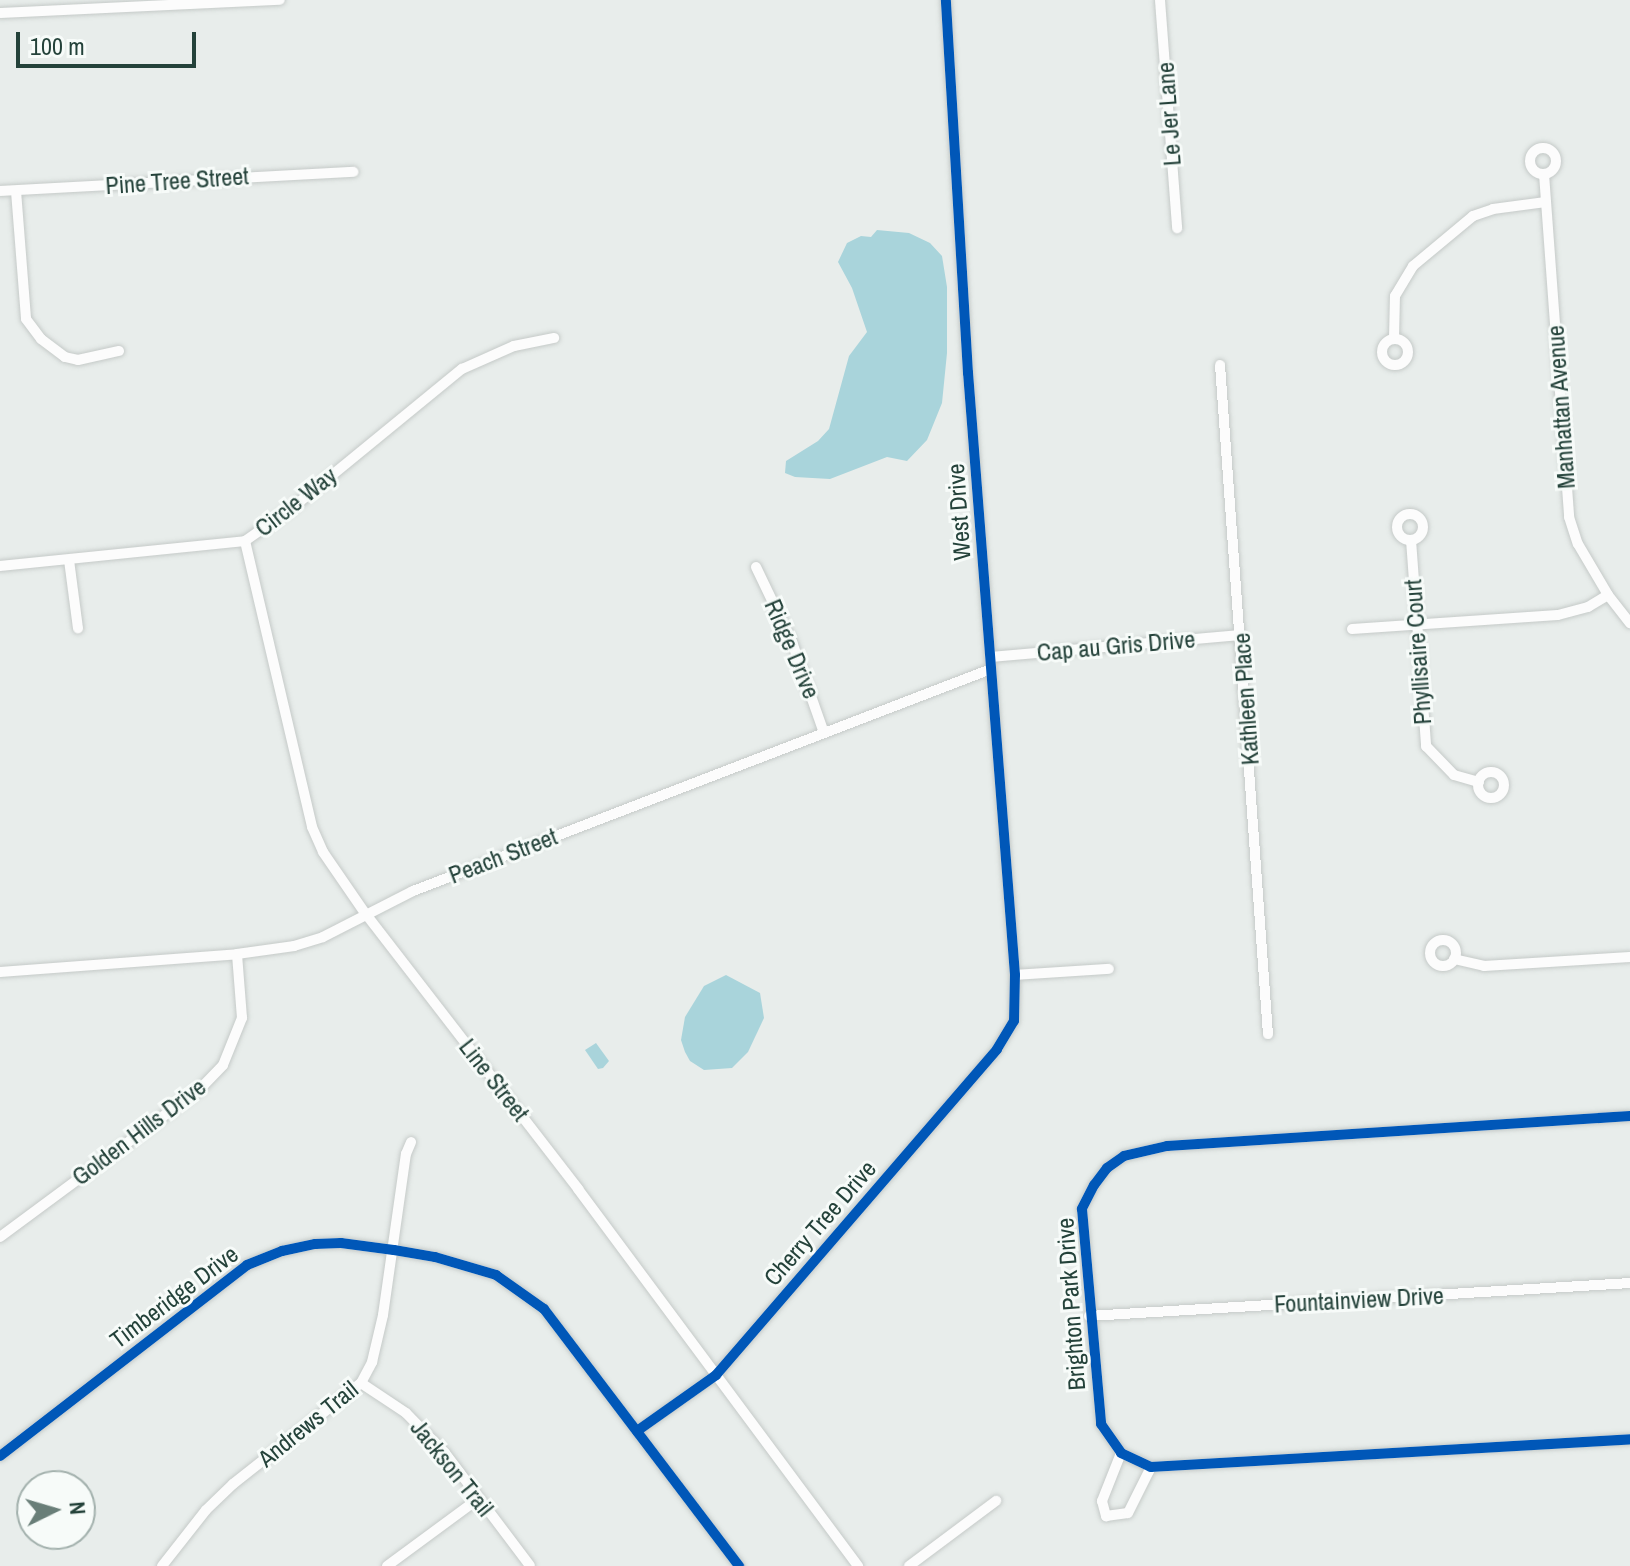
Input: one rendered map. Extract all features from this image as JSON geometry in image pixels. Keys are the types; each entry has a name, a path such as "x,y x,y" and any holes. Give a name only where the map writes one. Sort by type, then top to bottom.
{"street":[{"path":"0,11 7,0"},
{"path":"0,11 280,0"},
{"name":"West Drive","path":"946,0 990,663 1015,975 1014,1021"},
{"name":"Le Jer Lane","path":"1160,0 1177,228"},
{"name":"Pine Tree Street","path":"0,191 353,172"},
{"name":"Manhattan Avenue","path":"1544,174 1569,517 1578,544 1608,595 1630,623"},
{"path":"16,191 26,319 41,339 65,357 78,360 119,351"},
{"path":"1394,339 1395,296 1413,266 1473,216 1493,209 1546,202"},
{"name":"Circle Way","path":"0,566 245,541 292,508 462,369 514,346 554,338"},
{"name":"Kathleen Place","path":"1220,365 1268,1034"},
{"name":"Phyllisaire Court","path":"1411,540 1414,623 1426,746 1454,775 1479,782"},
{"name":"Line Street","path":"245,541 312,827 323,852 365,913 543,1143 858,1566"},
{"path":"69,560 78,628"},
{"name":"Ridge Drive","path":"756,567 792,642 824,733"},
{"path":"1352,629 1558,615 1588,607 1608,595"},
{"name":"Cap au Gris Drive","path":"990,663 1241,635"},
{"name":"Peach Street","path":"0,972 237,954 294,946 323,937 413,891 824,733 990,663"},
{"name":"Golden Hills Drive","path":"0,1237 161,1118 217,1072 236,1038 242,1018 237,954"},
{"path":"1454,959 1484,966 1630,957"},
{"path":"1015,975 1109,969"},
{"name":"Cherry Tree Drive","path":"637,1431 716,1375 1003,1042 1014,1021"},
{"name":"Brighton Park Drive","path":"1121,1453 1101,1424 1089,1316 1082,1209 1094,1185 1124,1156 1167,1146 1630,1116"},
{"name":"Andrews Trail","path":"162,1566 206,1510 233,1484 361,1383 372,1362 394,1250 406,1154 411,1142"},
{"name":"Timberidge Drive","path":"0,1456 247,1265 282,1251 315,1244 341,1243 394,1250 475,1267 496,1275 531,1297 561,1328 739,1566"},
{"name":"Fountainview Drive","path":"1089,1316 1630,1283"},
{"name":"Jackson Trail","path":"361,1383 406,1413 445,1453 530,1566"},
{"path":"1151,1467 1128,1513 1106,1516 1102,1501 1121,1453 1151,1467 1630,1439"},
{"path":"387,1566 478,1499"},
{"path":"909,1566 996,1501"}],"water":[{"path":"877,230 909,233 930,243 942,256 947,287 947,353 942,403 927,440 907,461 887,457 830,479 795,477 785,473 786,461 818,441 829,429 849,356 867,332 852,288 838,262 847,243 861,236 871,237"},
{"path":"726,975 760,993 764,1018 748,1052 732,1068 704,1070 690,1061 685,1052 681,1040 685,1017 704,986"},
{"path":"596,1043 609,1061 598,1069 585,1050"}],"cycle path":[{"path":"637,1431 716,1375 997,1049 1014,1021 1015,975 968,373 946,0"},
{"path":"1630,1116 1167,1146 1124,1156 1107,1168 1082,1209 1101,1424 1121,1453 1151,1467 1630,1439"},
{"path":"0,1456 247,1265 282,1251 315,1244 341,1243 394,1250 435,1257 496,1275 544,1309 739,1566"}]}
